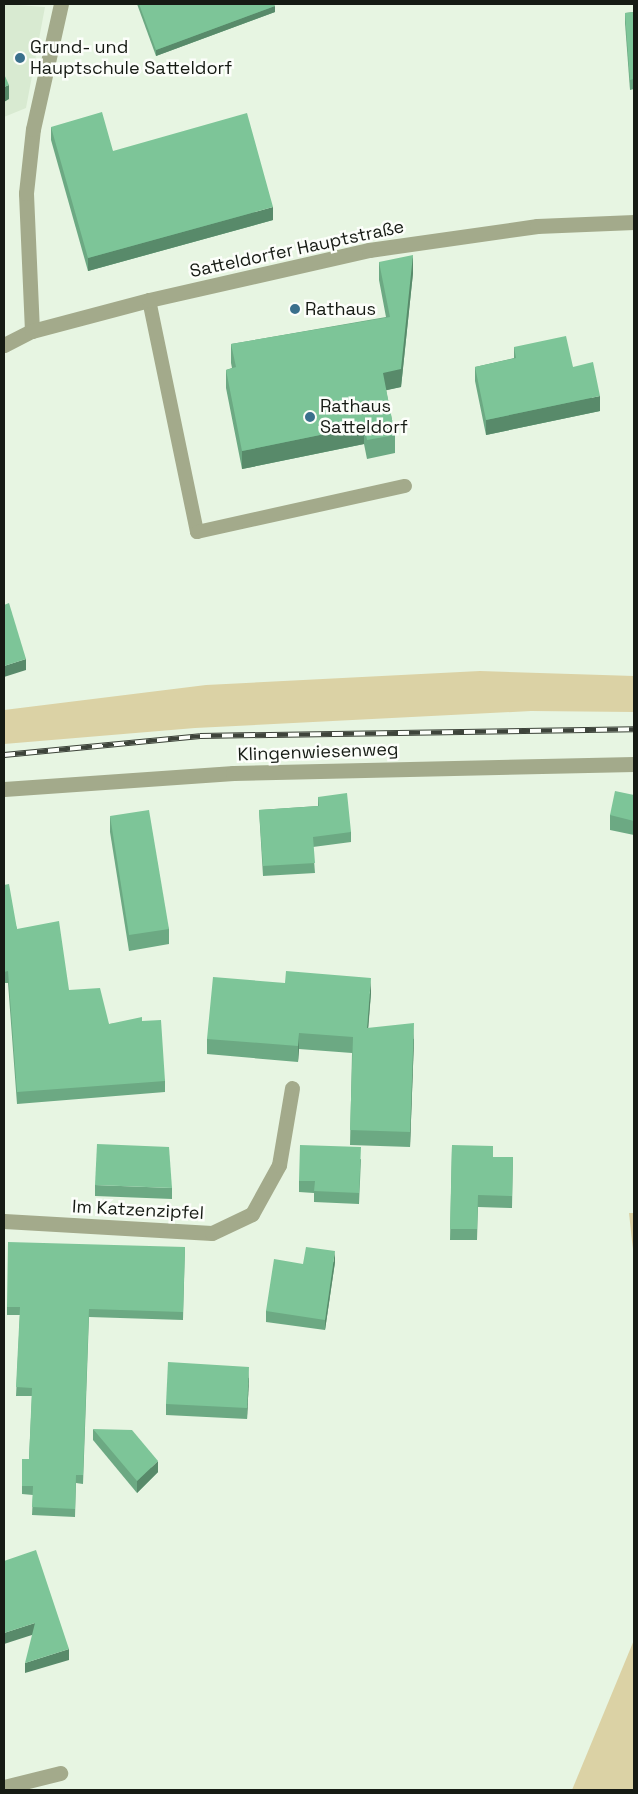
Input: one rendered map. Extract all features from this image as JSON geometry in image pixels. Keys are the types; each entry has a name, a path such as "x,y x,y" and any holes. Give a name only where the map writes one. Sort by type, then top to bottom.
{"street":[{"path":"32,331 26,193 33,129 61,4"},
{"name":"Satteldorfer Hauptstraße","path":"4,345 32,331 149,300 368,250 537,226 634,222"},
{"name":"Klingenwiesenweg","path":"4,789 233,773 634,764"},
{"name":"Im Katzenzipfel","path":"4,1221 212,1233 252,1214 279,1165 292,1088"},
{"path":"4,1787 60,1773"}],"lane":[{"path":"149,300 197,532 405,486"}],"shaded area":[{"name":"Grund- und Hauptschule Satteldorf","path":"4,4 45,7 26,108 4,117"},
{"path":"480,671 634,676 634,712 531,711 195,728 4,744 4,710 206,685"},
{"path":"629,1213 634,1213 634,1257 632,1241"},
{"path":"634,1640 634,1790 572,1790"}],"building":[{"path":"139,4 274,4 275,6 156,50"},
{"path":"634,12 634,79 630,80 625,13"},
{"path":"4,74 9,85 4,87"},
{"path":"102,112 113,151 247,113 273,207 88,258 51,127"},
{"name":"Rathaus Satteldorf","path":"413,255 401,369 383,373 395,435 367,440 364,426 242,451 226,370 236,367 231,344 390,317 379,262"},
{"path":"566,336 573,367 593,362 600,396 486,420 475,367 516,358 514,347"},
{"path":"9,603 26,659 4,666 4,605"},
{"path":"615,791 634,795 634,821 610,815"},
{"path":"347,793 351,832 313,837 315,863 263,866 259,810 319,806 318,797"},
{"path":"149,810 169,929 129,935 110,816"},
{"path":"9,884 17,929 59,921 69,990 100,988 109,1024 142,1017 142,1021 161,1020 165,1081 17,1092 8,971 4,972 4,885"},
{"path":"286,971 371,978 367,1028 414,1023 410,1132 350,1130 353,1037 299,1033 298,1046 207,1039 213,977 285,983"},
{"path":"97,1144 169,1147 172,1188 95,1185"},
{"path":"300,1145 361,1147 359,1193 314,1191 315,1181 299,1181"},
{"path":"452,1145 493,1146 493,1157 513,1157 512,1196 478,1195 477,1229 450,1229"},
{"path":"8,1242 185,1247 183,1312 89,1309 83,1475 76,1475 75,1509 32,1507 33,1486 22,1486 22,1459 29,1459 32,1388 16,1387 20,1307 7,1307"},
{"path":"306,1247 335,1251 325,1320 266,1311 274,1259 303,1264"},
{"path":"168,1362 249,1367 247,1408 166,1404"},
{"path":"93,1429 132,1430 158,1461 137,1481"},
{"path":"36,1550 69,1649 25,1663 35,1623 4,1633 4,1561"}],"railway":[{"path":"4,755 200,736 634,729"}],"place":[{"name":"Grund- und Hauptschule Satteldorf","path":"20,58"},
{"name":"Rathaus","path":"295,309"},
{"name":"Rathaus Satteldorf","path":"310,417"}]}
